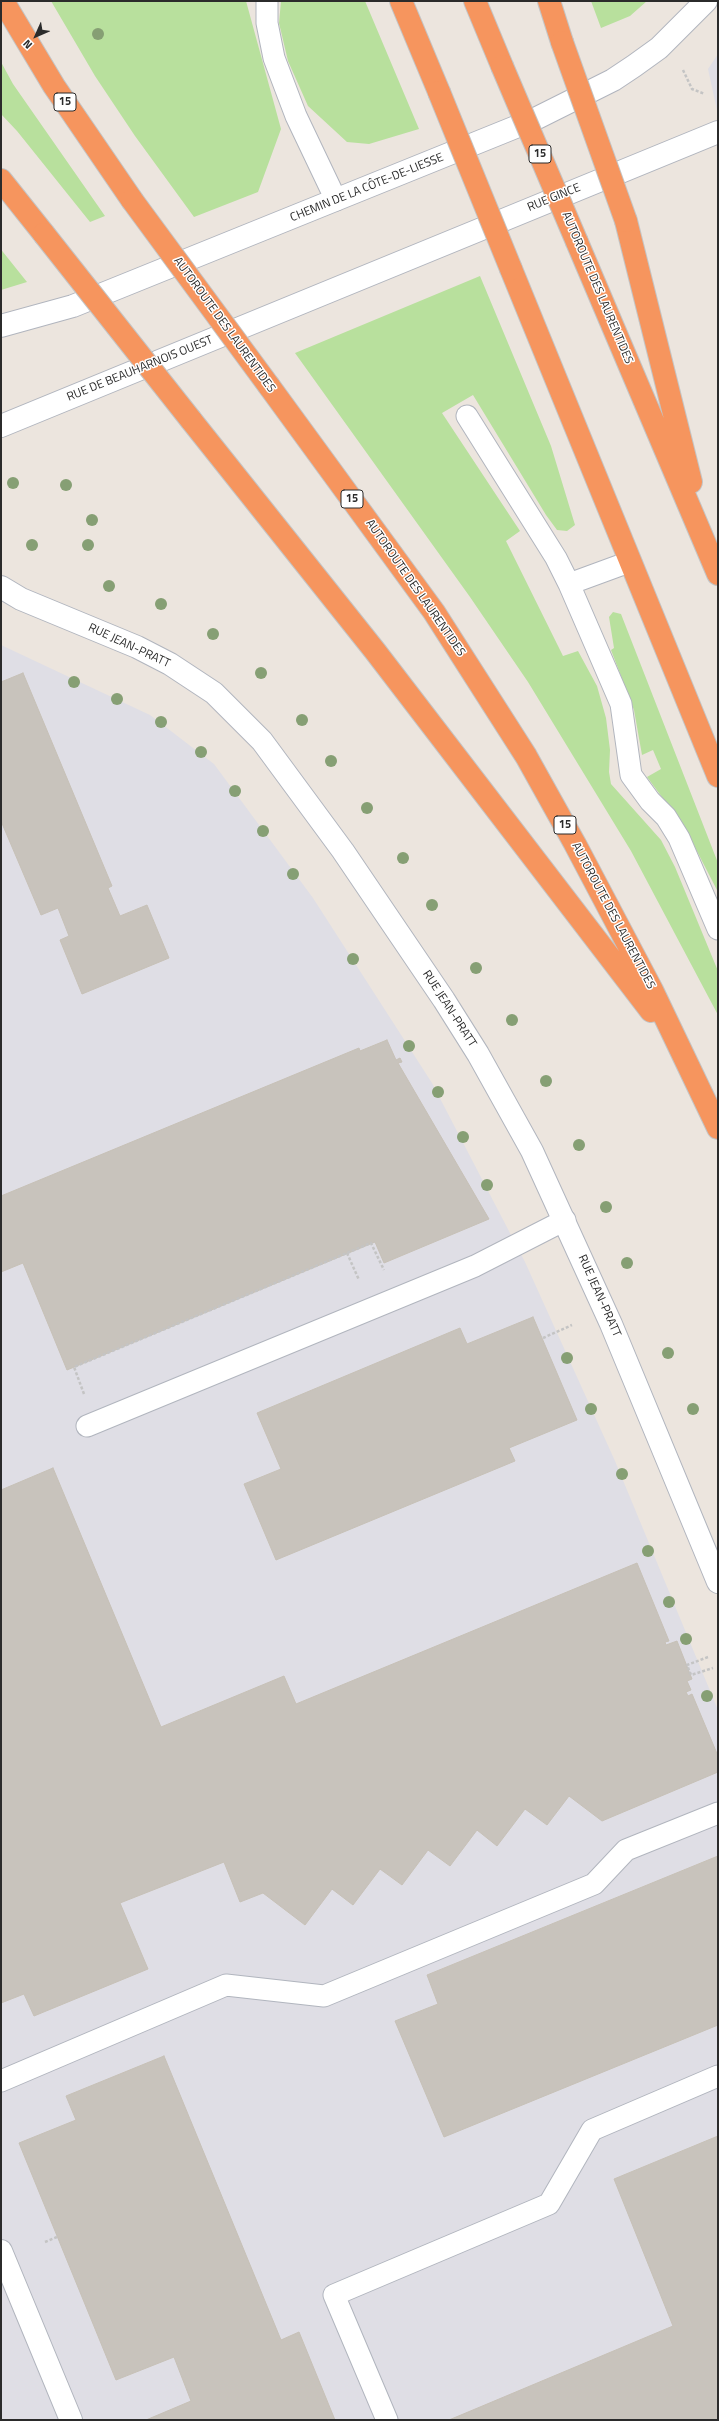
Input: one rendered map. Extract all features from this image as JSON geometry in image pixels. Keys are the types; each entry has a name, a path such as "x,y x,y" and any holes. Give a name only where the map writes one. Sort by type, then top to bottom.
{"highway":[{"name":"AUTOROUTE DES LAURENTIDES","path":"3,1 54,86 132,200 434,612 482,685 526,756 575,844 652,990 718,1128"},
{"path":"401,1 629,562 718,776"},
{"name":"AUTOROUTE DES LAURENTIDES","path":"475,1 718,574"},
{"path":"549,1 562,42 626,221 707,547"},
{"path":"1,180 375,651 679,1047"},
{"path":"1,190 24,210"}],"street":[{"name":"CHEMIN DE LA CÔTE-DE-LIESSE","path":"1,326 73,306 533,120 613,80 659,48 706,1"},
{"name":"RUE GINCE","path":"390,266 718,132"},
{"name":"RUE DE BEAUHARNOIS OUEST","path":"1,426 390,266"},
{"name":"RUE JEAN-PRATT","path":"1,587 21,599 137,647 170,664 214,693 262,741 343,850 444,1000 504,1099 565,1220 611,1324 718,1582"},
{"path":"1,2251 71,2420"}],"lane":[{"path":"268,1 267,23 274,58 296,116 336,200"},
{"path":"467,416 556,558 569,584 621,704 631,774 650,801 666,817 679,838 718,929"},
{"path":"569,584 629,562"},
{"path":"87,1426 474,1266 565,1220"},
{"path":"1,2081 226,1985 324,1996 594,1884 626,1850 718,1814"},
{"path":"387,2420 334,2295 549,2204 592,2130 718,2076"}],"path":[{"path":"680,65 692,90 705,94"},
{"path":"74,1367 372,1243 384,1270"},
{"path":"542,1338 572,1325"},
{"path":"708,1657 687,1665 691,1675 713,1668"},
{"path":"45,2242 57,2237"}],"shaded area":[{"path":"718,54 718,115 708,69"},
{"path":"1,645 150,715 214,764 313,898 432,1083 525,1262 615,1461 718,1710 718,2420 1,2420"}],"green space":[{"path":"51,1 246,1 281,129 258,192 194,217 135,136 95,76"},
{"path":"281,1 365,1 419,129 369,144 347,142 308,106 288,61 279,23"},
{"path":"591,1 647,1 630,16 601,28"},
{"path":"1,62 13,84 105,216 90,222 17,131 1,114"},
{"path":"1,249 3,252 27,282 1,290"},
{"path":"480,276 551,446 575,525 567,531 557,530 546,515 473,395 442,413 520,531 506,541 563,656 578,651 597,686 606,718 610,750 609,772 611,784 661,840 675,867 718,971 718,1015 631,851 528,682 470,597 295,353"},
{"path":"613,612 621,614 718,863 718,892 685,828 647,777 661,769 653,750 642,755 634,710 611,650 614,648 609,617"}],"building":[{"path":"23,673 112,886 108,888 120,916 147,905 169,958 82,994 60,940 69,936 58,908 41,915 1,821 1,682"},
{"path":"387,1040 396,1060 400,1058 402,1062 398,1063 489,1219 384,1263 375,1242 67,1370 23,1263 1,1272 1,1196 359,1048 360,1051"},
{"path":"533,1317 577,1420 509,1448 515,1461 276,1560 244,1484 281,1469 257,1413 460,1328 467,1344"},
{"path":"53,1468 161,1727 284,1676 296,1704 637,1563 669,1641 665,1642 666,1645 677,1641 692,1679 687,1681 691,1690 686,1692 688,1696 692,1694 718,1756 718,1772 602,1821 569,1796 547,1825 525,1809 497,1846 477,1830 450,1866 428,1850 402,1885 380,1869 353,1905 332,1889 305,1925 263,1893 240,1902 224,1862 120,1903 148,1969 34,2016 24,1994 1,2003 1,1490"},
{"path":"718,1856 718,2025 444,2137 395,2021 438,2004 427,1975"},
{"path":"164,2056 281,2340 299,2332 335,2420 146,2420 191,2401 174,2357 116,2380 19,2143 76,2120 66,2096"},
{"path":"718,2136 718,2420 449,2420 673,2326 614,2179"}]}
